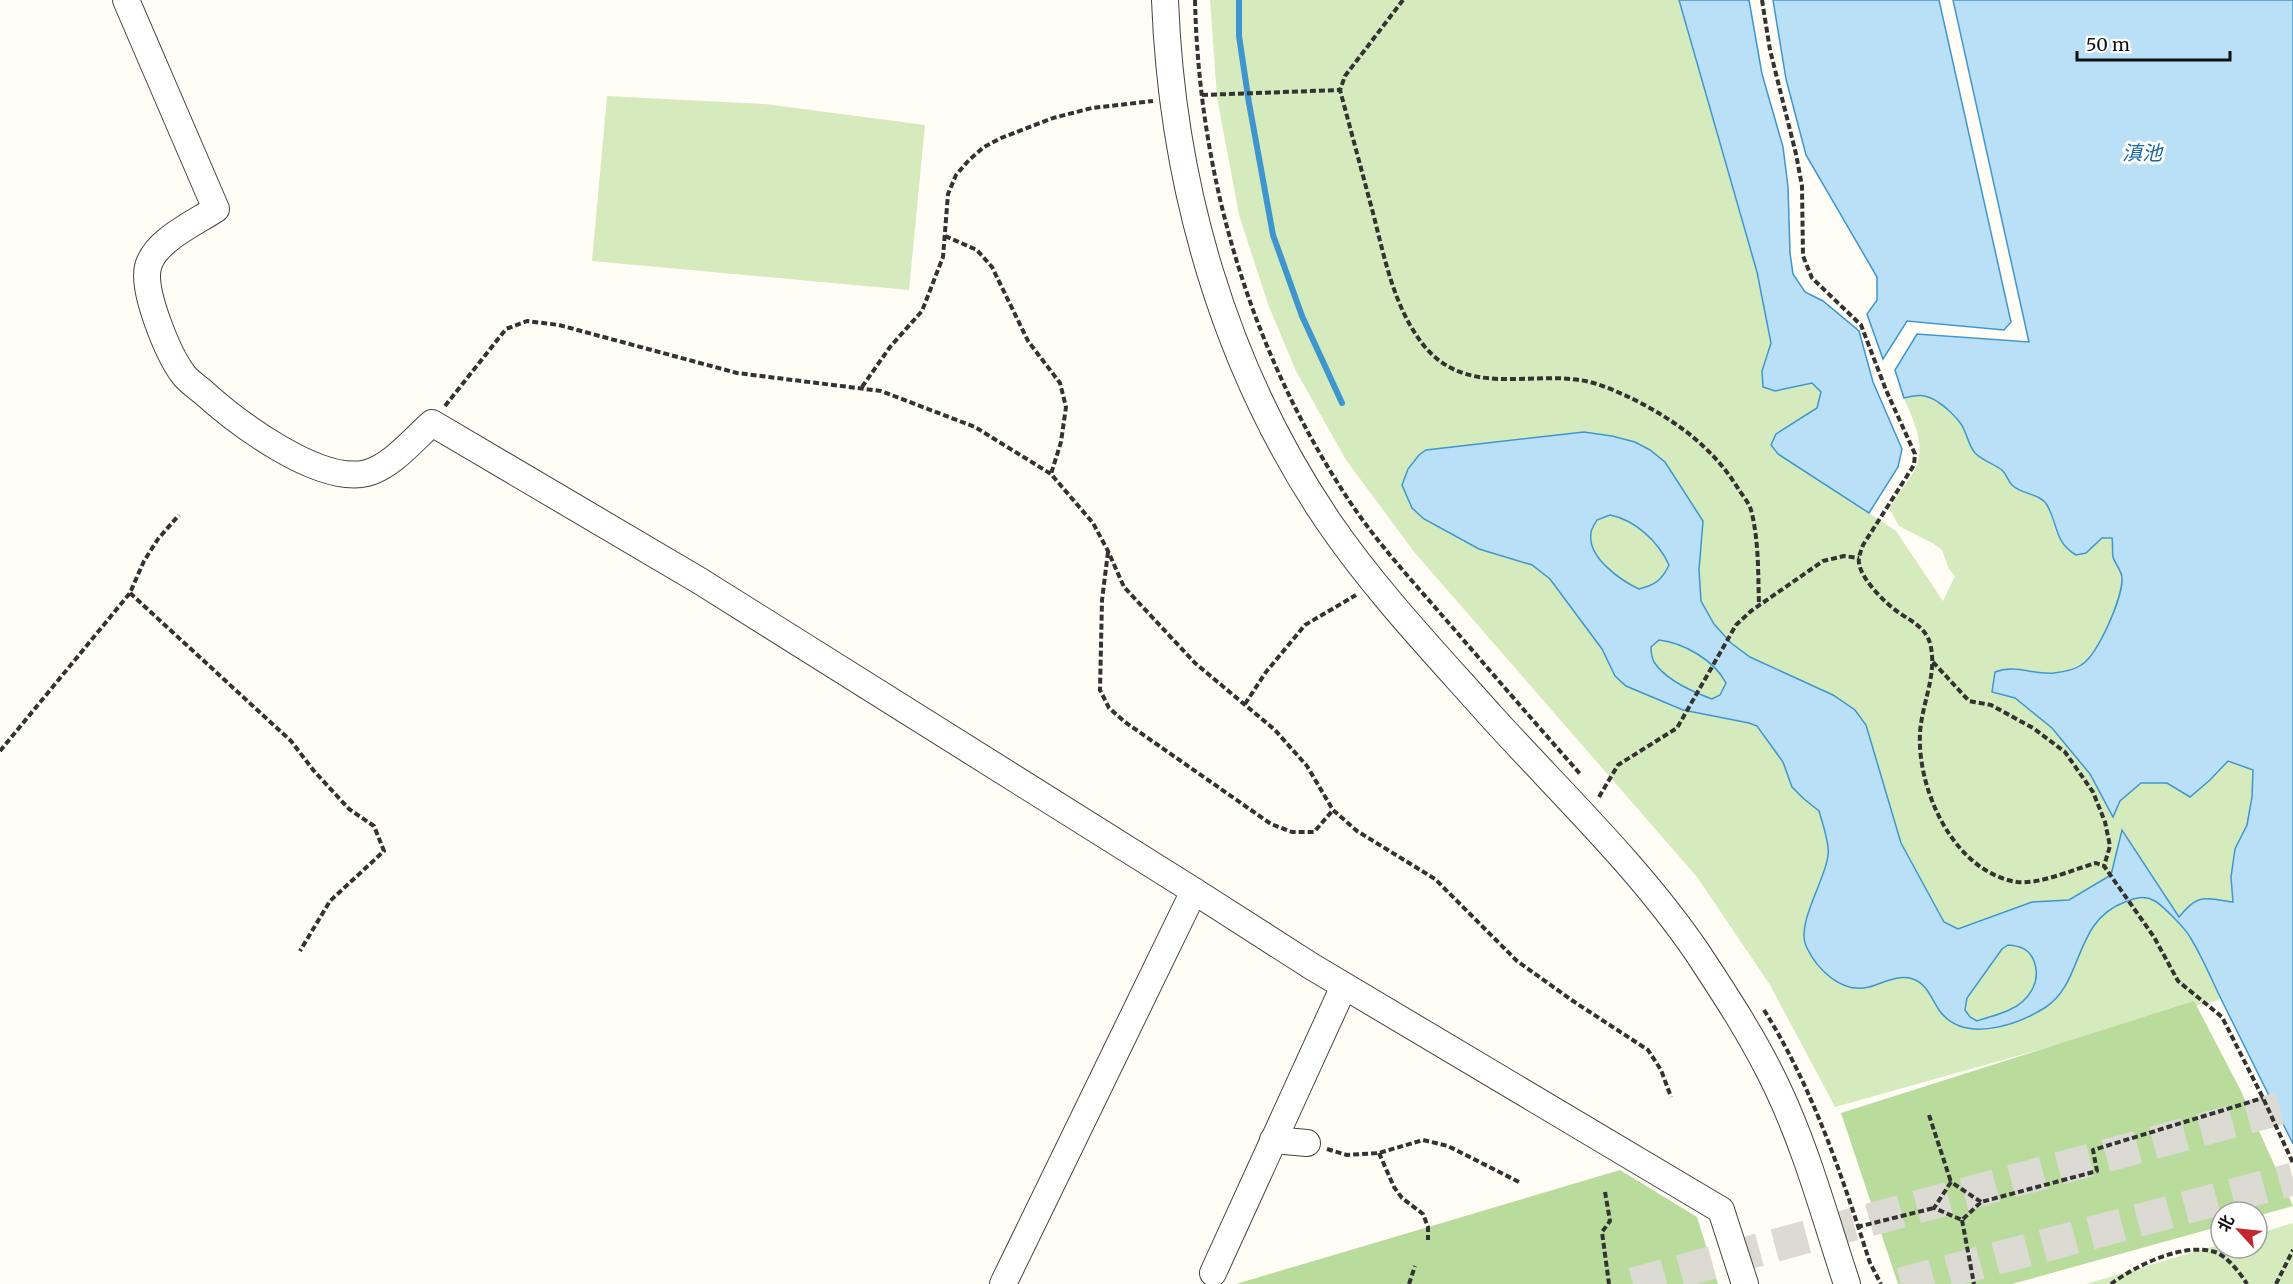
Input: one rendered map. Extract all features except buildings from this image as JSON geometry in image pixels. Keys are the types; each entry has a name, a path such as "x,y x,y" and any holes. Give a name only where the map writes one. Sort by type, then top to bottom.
{"street":[{"path":"126,0 216,209 156,248 147,267 148,288 165,343 183,375 214,403 260,438 315,466 339,472 366,473 392,460 432,423 699,581 1344,986 1721,1210 1745,1284"},
{"path":"1165,0 1167,57 1179,142 1197,228 1222,311 1251,385 1292,464 1329,523 1375,583 1497,722 1644,883 1695,949 1748,1031 1777,1087 1800,1141 1847,1284"},
{"path":"1004,1284 1194,891"},
{"path":"1213,1273 1344,986"},
{"path":"1274,1140 1307,1143"}],"path":[{"path":"1195,0 1196,55 1207,138 1225,221 1250,302 1278,373 1317,449 1353,506 1398,564 1584,779"},
{"path":"1403,0 1345,76 1340,90 1396,295 1407,320 1426,348 1443,362 1470,376 1496,380 1540,378 1581,380 1613,390 1660,413 1696,438 1728,471 1750,508 1756,548 1759,605"},
{"path":"1762,0 1770,50 1802,186 1803,256 1812,278 1861,325 1886,390 1916,454 1914,465 1863,545 1859,558 1861,571 1870,584 1896,610 1923,630 1929,640 1934,669 1922,713 1920,755 1929,788 1943,822 1954,843 1982,868 2017,882 2031,882 2096,863 2104,866 2154,937 2178,981 2222,1017 2264,1098 2293,1163"},
{"path":"1202,95 1340,90"},
{"path":"862,387 890,347 922,311 943,257 948,194 956,175 984,147 1053,118 1092,108 1173,99"},
{"path":"945,236 977,250 992,267 1028,341 1060,383 1066,407 1061,442 1051,474"},
{"path":"432,423 506,329 527,321 559,325 737,373 881,391 975,428 1051,474 1093,523 1124,587 1196,663 1275,730 1307,766 1333,810 1356,831 1435,879 1517,961 1648,1050 1660,1070 1671,1097"},
{"path":"0,752 130,593 144,561 158,539 178,515"},
{"path":"1108,551 1102,600 1100,690 1108,708 1271,824 1292,832 1314,832 1333,810"},
{"path":"1599,797 1618,765 1677,728 1736,626 1759,605 1823,561 1844,556 1859,558"},
{"path":"1245,704 1266,672 1305,625 1375,583"},
{"path":"130,593 291,741 314,771 349,809 374,826 384,851 330,901 300,951"},
{"path":"1933,662 1969,701 1990,705 2025,723 2065,752 2093,792 2105,822 2110,846 2104,866"},
{"path":"1591,788 1606,805"},
{"path":"1759,1003 1798,1070 1823,1127 1870,1263 1881,1284"},
{"path":"1962,1220 1981,1202 2097,1172 2093,1150 2264,1098"},
{"path":"1929,1115 1951,1182 1981,1202"},
{"path":"1307,1143 1347,1155 1379,1152 1422,1140 1448,1146 1521,1183"},
{"path":"1379,1152 1394,1187 1402,1198 1423,1214 1428,1227 1428,1240"},
{"path":"1934,1208 1951,1182"},
{"path":"1605,1192 1610,1221 1602,1232 1610,1284"},
{"path":"1831,1236 1858,1226 1934,1208 1962,1220"},
{"path":"1962,1220 1974,1284"},
{"path":"2111,1284 2129,1271 2165,1256 2198,1250 2216,1252 2247,1284"},
{"path":"2276,1284 2293,1250"},
{"path":"1408,1284 1415,1266"}],"green space":[{"path":"1210,0 1679,0 1757,272 1771,343 1762,371 1775,391 1812,383 1821,392 1817,408 1776,434 1779,454 1896,531 1943,601 1955,576 1949,569 1942,550 1899,526 1889,508 1913,473 1919,454 1918,435 1904,398 1920,394 1939,402 1961,424 1974,451 2007,475 2011,484 2039,497 2047,504 2056,532 2076,555 2086,553 2102,538 2112,538 2113,557 2122,578 2120,595 2101,639 2083,662 2062,672 2048,673 2014,668 1992,692 2015,698 2052,728 2090,774 2113,816 2120,801 2141,783 2167,783 2190,797 2228,761 2253,770 2252,797 2247,825 2235,849 2231,877 2233,902 2210,898 2189,935 2221,999 1835,1107 1770,985 1697,877 1415,553 1346,460 1296,371 1269,307 1239,215 1217,97"},
{"path":"607,96 765,104 925,125 909,290 592,261"},
{"path":"2194,1001 2240,1089 2293,1206 2269,1213 2269,1200 2209,1200 2209,1229 2012,1284 1898,1284 1841,1113"},
{"path":"1620,1170 1697,1217 1718,1284 1236,1284"},
{"path":"2293,1223 2293,1284 2086,1284 2209,1248 2209,1260 2269,1260 2269,1230"}],"water":[{"path":"1679,0 1749,0 1762,74 1783,147 1788,187 1793,274 1805,292 1823,301 1859,331 1873,382 1902,449 1898,467 1869,513 1778,454 1771,445 1776,434 1817,408 1821,392 1812,383 1775,391 1763,387 1762,371 1771,343 1757,272"},
{"path":"1773,0 1939,0 2011,322 2004,330 1907,321 1883,359 1867,314 1877,300 1877,277 1806,155 1786,79"},
{"name":"滇池","path":"1953,0 2293,0 2293,1144 2195,945 2174,918 2151,899 2132,899 2108,911 2087,937 2067,983 2058,996 2034,1014 2005,1025 1975,1029 1962,1027 1949,1020 1939,1010 1925,988 1913,979 1896,978 1859,988 1849,987 1832,978 1811,955 1804,936 1808,913 1828,855 1824,827 1819,811 1792,787 1783,762 1757,726 1683,710 1626,686 1615,676 1602,649 1550,579 1532,565 1479,549 1424,519 1412,508 1402,485 1408,469 1426,450 1584,432 1635,442 1665,462 1703,521 1699,570 1701,601 1714,624 1731,643 1750,657 1833,695 1855,710 1866,725 1901,843 1944,922 1958,929 2032,902 2069,900 2111,875 2122,830 2179,917 2191,904 2202,899 2233,902 2231,877 2235,849 2247,825 2252,797 2253,770 2228,761 2190,797 2167,783 2141,783 2120,801 2113,817 2090,774 2052,728 2015,698 1992,692 1995,672 2017,669 2057,673 2075,668 2088,659 2108,625 2121,587 2122,575 2113,557 2112,538 2102,538 2086,553 2076,555 2069,550 2060,538 2051,512 2044,501 2016,488 2002,470 1975,453 1961,424 1941,404 1929,397 1904,398 1895,370 1917,334 2029,342","holes":["1610,515 1637,527 1659,548 1669,565 1664,575 1657,581 1639,589 1614,574 1599,559 1591,542 1591,531 1597,520","1659,640 1669,642 1688,649 1706,660 1726,683 1720,695 1712,699 1672,679 1654,662 1651,647","2013,945 2021,947 2030,954 2036,969 2035,984 2027,997 2016,1006 1977,1021 1965,1010 1967,998 2002,949"]}],"waterway":[{"path":"1239,0 1239,36 1273,235 1302,316 1342,403"}],"tunnel":[{"path":"1633,1284 2293,1105"},
{"path":"1901,1284 2293,1179"}]}
